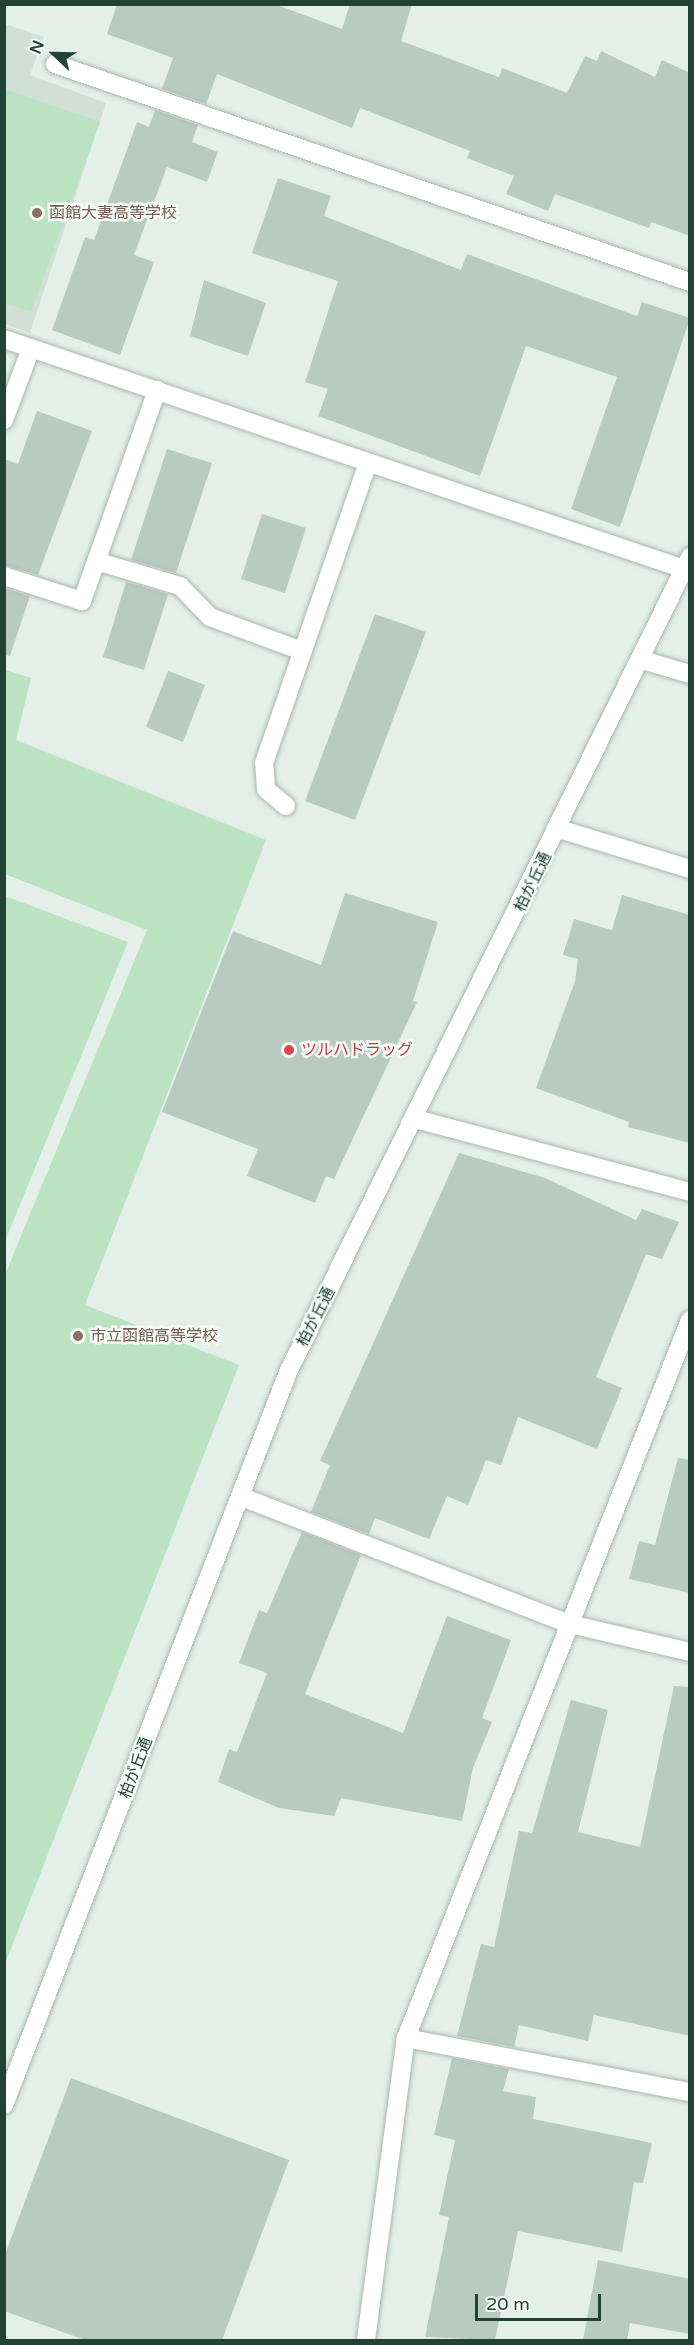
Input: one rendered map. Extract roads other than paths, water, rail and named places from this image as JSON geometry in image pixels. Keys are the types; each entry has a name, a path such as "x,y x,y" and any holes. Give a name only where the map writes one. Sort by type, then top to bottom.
{"street":[{"path":"55,64 690,282"},
{"path":"4,339 368,462 687,563"},
{"path":"4,420 31,348"},
{"path":"4,576 82,602 157,390"},
{"path":"286,806 266,789 264,763 368,462"},
{"path":"96,561 180,586 210,617 302,651"},
{"name":"柏が丘通","path":"4,2105 242,1497 289,1370 416,1119 642,660 687,563"},
{"path":"642,660 690,674"},
{"path":"559,829 690,869"},
{"path":"416,1119 690,1192"},
{"path":"366,2340 406,2037 690,1320"},
{"path":"242,1497 570,1624 690,1652"},
{"path":"406,2037 690,2092"}],"place":[{"name":"函館大妻高等学校","path":"37,213"},
{"name":"ツルハドラッグ","path":"289,1050"},
{"name":"市立函館高等学校","path":"78,1336"}]}
